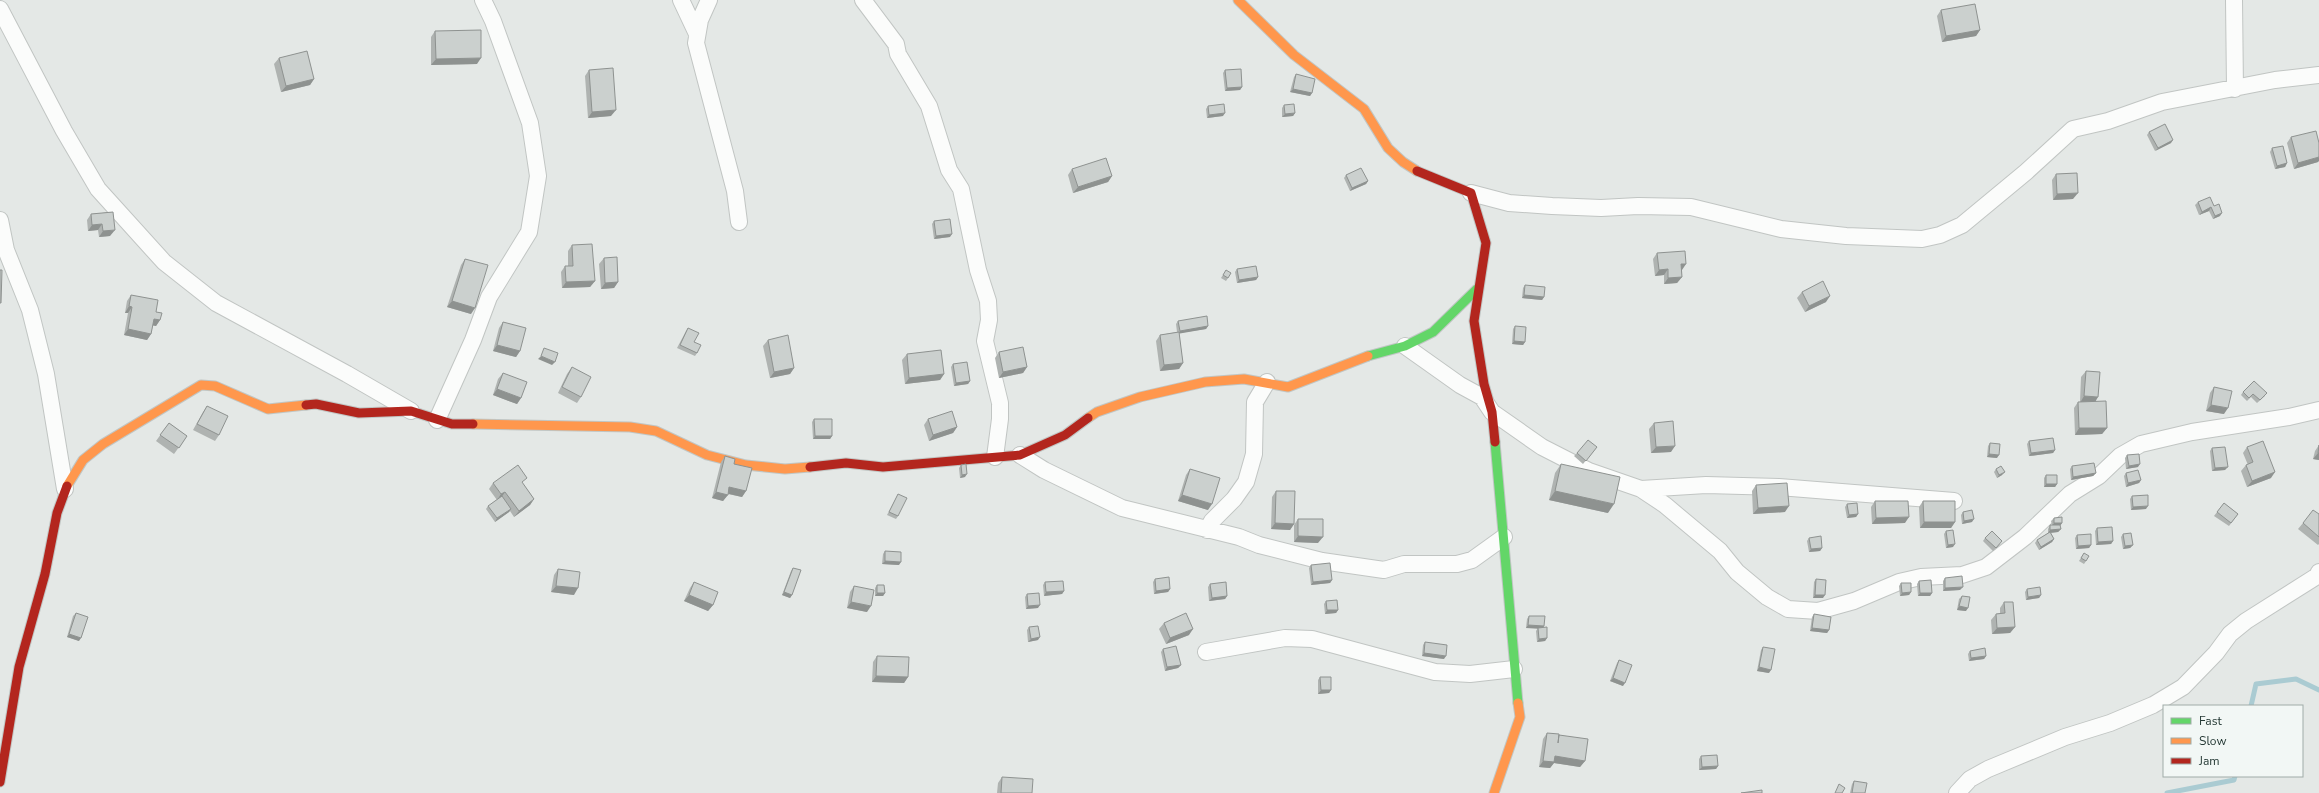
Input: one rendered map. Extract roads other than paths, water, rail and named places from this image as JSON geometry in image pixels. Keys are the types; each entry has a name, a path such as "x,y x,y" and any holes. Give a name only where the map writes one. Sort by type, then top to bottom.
{"street":[{"path":"437,420 473,340 489,297 529,232 538,176 530,123 493,21 483,0"},
{"path":"680,0 697,34"},
{"path":"709,0 700,20 696,43 735,191 739,222"},
{"path":"863,0 896,44 898,54 928,106 938,129 949,170 961,190 978,270 988,301 990,320 985,341 1000,403 996,457"},
{"path":"1238,0 1294,55 1364,109 1388,148 1403,162 1422,174 1471,193 1509,203 1552,206 1601,208 1638,206 1691,207 1781,229 1897,239 1922,239 1940,235 1962,225 2026,172 2072,129 2108,121 2162,102 2275,80 2319,75"},
{"path":"2234,0 2235,89"},
{"path":"0,9 64,130 98,189 164,262 216,303 348,374 412,411 452,424 630,427 656,431 707,455 746,465 785,469 846,464 884,467 1020,455 1065,436 1081,422 1097,412 1140,397 1205,382 1244,379 1267,382 1288,388 1378,352 1405,346 1433,332 1477,289"},
{"path":"1471,193 1486,243 1477,289 1474,321 1484,384 1492,412 1504,537 1514,669 1520,717 1494,793"},
{"path":"0,220 6,250 30,310 46,374 65,489"},
{"path":"1405,346 1460,386 1482,397 1492,412 1560,458 1589,471 1641,489 1665,505 1720,551 1737,572 1766,598 1788,609 1818,611 1854,601 1899,582 1921,577 1962,575 1986,567 2025,537 2070,494 2099,476 2120,456 2141,444 2192,432 2289,417 2319,410"},
{"path":"1207,530 1212,521 1234,499 1246,482 1254,454 1255,402 1267,382"},
{"path":"0,782 19,667 45,574 57,513 65,489 83,460 103,444 201,385 215,386 268,409 316,404 359,413 412,411"},
{"path":"1020,455 1044,470 1122,508 1322,561 1384,570 1404,564 1457,564 1472,560 1504,537"},
{"path":"1641,489 1706,485 1772,487 1954,501"},
{"path":"1957,793 1970,779 1988,769 2065,737 2131,715 2154,705 2183,687 2216,653 2230,634 2246,621 2317,576 2319,572"},
{"path":"1206,652 1285,638 1312,639 1435,672 1470,674 1514,669"}],"waterway":[{"path":"2251,705 2256,684 2296,679 2319,690"},
{"path":"2167,793 2234,780 2235,777"}]}
